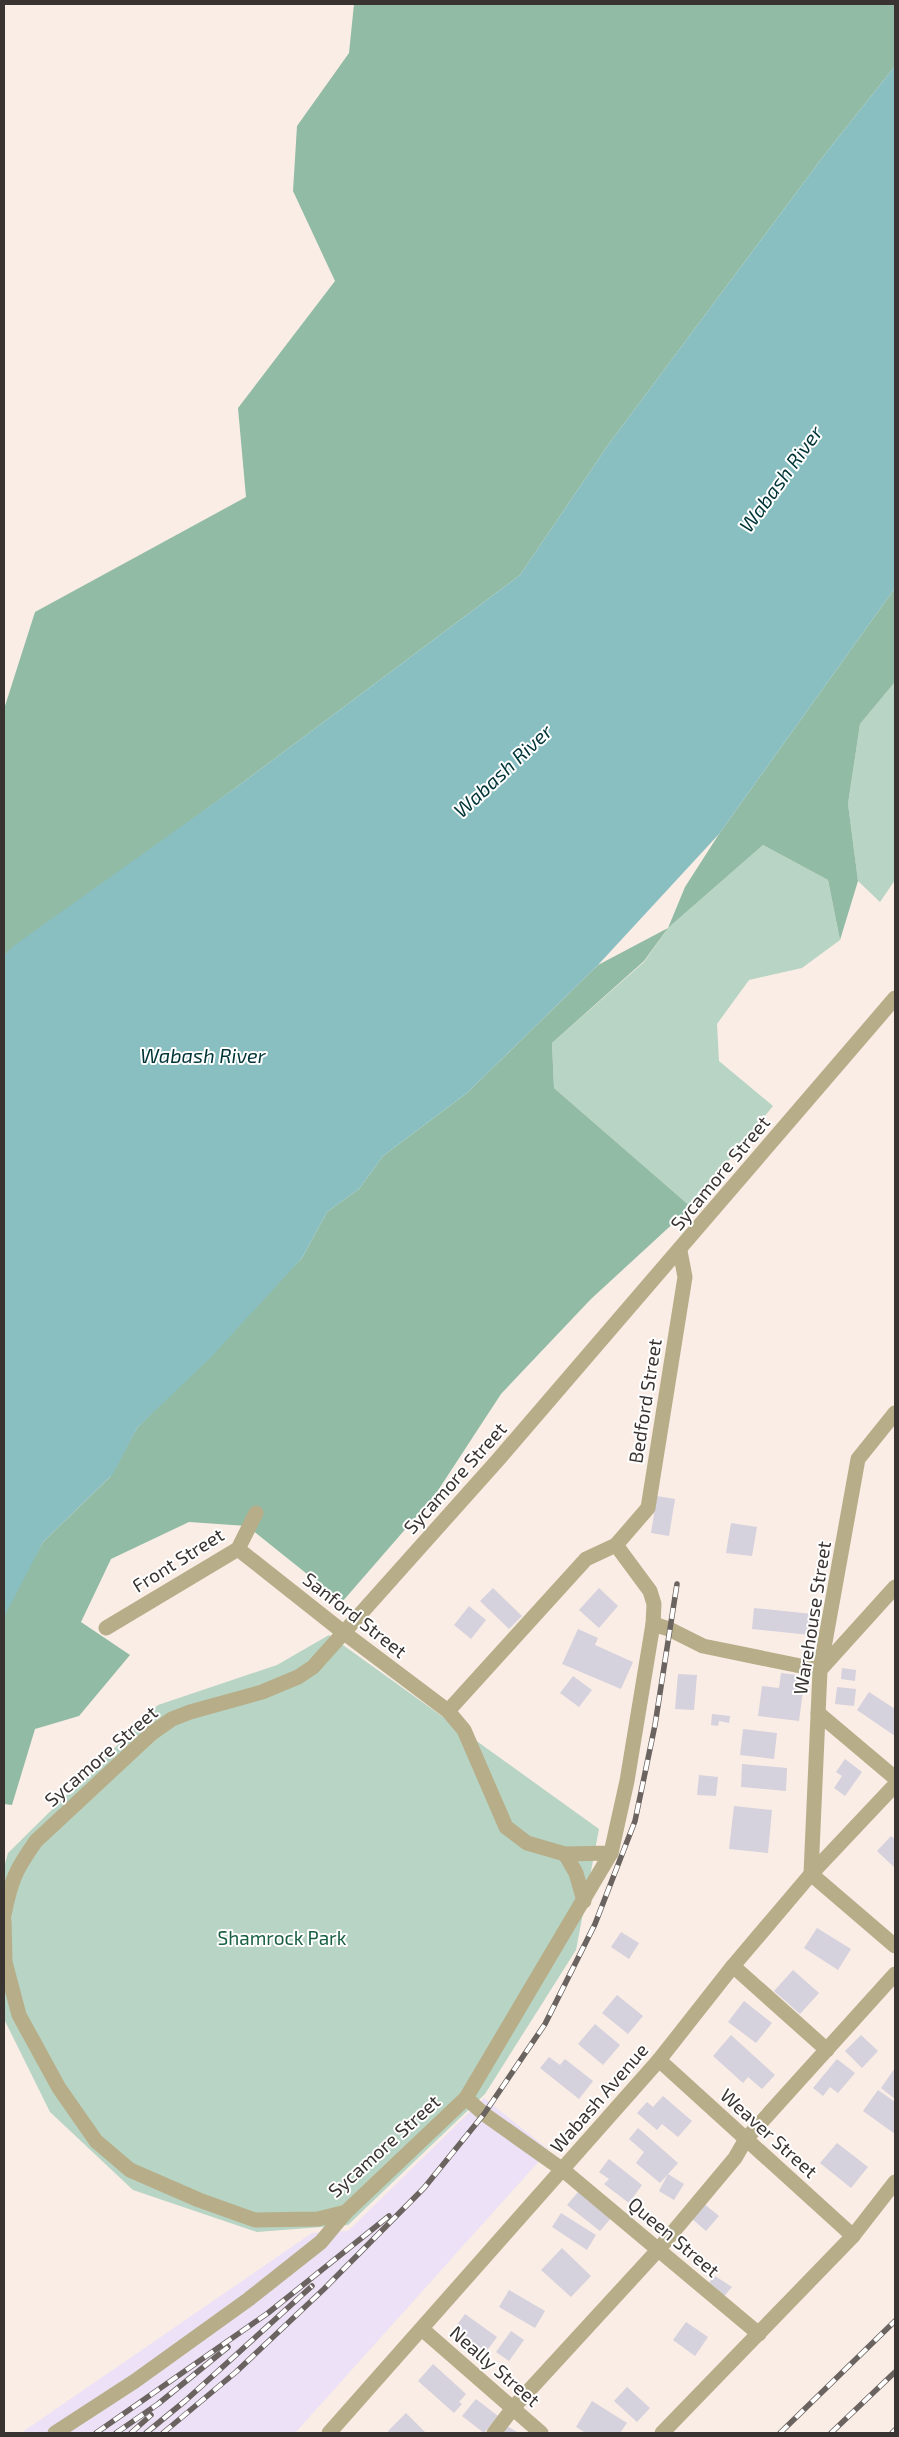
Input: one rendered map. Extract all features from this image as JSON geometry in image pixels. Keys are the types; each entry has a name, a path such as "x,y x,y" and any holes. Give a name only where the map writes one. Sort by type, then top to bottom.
{"street":[{"name":"Sycamore Street","path":"4,1915 10,1882 36,1841 152,1733 172,1719 190,1712 262,1692 298,1677 314,1667 343,1632 504,1454 895,998"},
{"name":"Bedford Street","path":"448,1712 586,1559 616,1545 648,1508 685,1277 680,1251"},
{"name":"Warehouse Street","path":"811,1874 820,1670 858,1459 895,1413"},
{"name":"Front Street","path":"106,1628 238,1549 256,1514"},
{"path":"616,1545 650,1591 654,1604 653,1624 669,1629 703,1646 820,1670 895,1587"},
{"name":"Sanford Street","path":"238,1549 448,1712 464,1730 506,1828 527,1843 565,1854 611,1853"},
{"name":"Sycamore Street","path":"4,1921 5,1962 19,2015 59,2088 96,2141 130,2170 200,2200 255,2220 318,2219 346,2212 466,2098 611,1853 627,1781 653,1624"},
{"path":"818,1713 895,1778"},
{"name":"Wabash Avenue","path":"329,2433 659,2060 733,1966 811,1874 895,1785"},
{"path":"565,1854 576,1873 584,1901"},
{"path":"811,1874 895,1946"},
{"path":"733,1966 827,2050"},
{"path":"494,2433 513,2408 658,2250 735,2158 746,2139 895,1974"},
{"name":"Weaver Street","path":"659,2060 853,2236"},
{"name":"Queen Street","path":"466,2098 484,2114 563,2170 759,2334"},
{"path":"662,2433 853,2236 895,2182"},
{"path":"56,2433 135,2381 256,2295 321,2242 346,2212"},
{"name":"Neally Street","path":"422,2329 541,2433"}],"shaded area":[{"path":"484,2098 549,2150 295,2433 21,2433 312,2233 348,2231"}],"green space":[{"path":"354,4 895,4 895,66 825,154 608,445 520,575 238,786 4,956 4,709 35,612 246,497 238,408 335,281 293,191 297,126 349,53"},
{"path":"895,588 895,682 860,724 848,804 858,881 840,940 828,880 763,845 668,928 685,887 719,834"},
{"path":"895,682 895,880 880,902 858,881 848,804 860,724"},
{"path":"763,845 828,880 840,940 802,968 749,980 717,1024 719,1061 773,1106 691,1207 554,1088 552,1043 644,962 668,928"},
{"path":"668,928 644,961 552,1043 554,1088 691,1207 591,1299 501,1394 435,1495 342,1602 247,1526 189,1522 111,1559 81,1622 130,1655 79,1716 35,1729 12,1805 4,1804 4,1611 43,1542 110,1477 137,1428 302,1258 327,1212 359,1189 383,1156 467,1093 598,965"},
{"name":"Shamrock Park","path":"329,1635 599,1829 576,1950 485,2094 348,2225 257,2232 133,2190 50,2112 4,2019 4,1867 8,1853 158,1705 277,1665"}],"water":[{"name":"Wabash River","path":"895,66 895,588 719,834 598,965 467,1093 383,1156 359,1189 327,1212 302,1258 211,1357 137,1428 113,1474 43,1542 4,1617 4,956 12,947 238,786 520,575 608,445 825,154"}],"building":[{"path":"657,1496 675,1499 669,1536 651,1533"},
{"path":"731,1523 757,1527 752,1556 726,1553"},
{"path":"493,1588 522,1616 509,1629 480,1601"},
{"path":"599,1588 618,1606 599,1628 579,1610"},
{"path":"469,1606 486,1620 471,1639 454,1625"},
{"path":"754,1608 812,1614 810,1635 752,1629"},
{"path":"578,1629 598,1638 595,1645 633,1662 621,1689 562,1664"},
{"path":"842,1668 856,1670 855,1681 841,1679"},
{"path":"781,1673 805,1676 799,1721 758,1716 762,1686 779,1688"},
{"path":"678,1674 697,1675 694,1710 675,1709"},
{"path":"573,1676 592,1690 579,1707 560,1693"},
{"path":"837,1687 856,1689 854,1706 835,1704"},
{"path":"869,1692 895,1709 895,1736 857,1710"},
{"path":"712,1714 730,1716 729,1723 719,1721 718,1726 711,1725"},
{"path":"743,1729 777,1733 774,1759 740,1755"},
{"path":"845,1759 862,1772 845,1796 834,1788 842,1776 836,1772"},
{"path":"742,1764 787,1768 786,1791 741,1787"},
{"path":"699,1775 718,1777 716,1796 697,1795"},
{"path":"734,1806 772,1810 768,1853 729,1849"},
{"path":"891,1836 895,1839 895,1868 877,1851"},
{"path":"817,1928 851,1949 838,1970 804,1948"},
{"path":"621,1932 639,1943 629,1959 611,1947"},
{"path":"793,1970 819,1993 800,2014 774,1991"},
{"path":"617,1995 643,2016 628,2034 602,2013"},
{"path":"744,2001 772,2023 756,2043 728,2022"},
{"path":"595,2024 620,2045 603,2065 578,2044"},
{"path":"731,2035 775,2075 762,2089 748,2077 743,2083 713,2056"},
{"path":"861,2035 878,2051 862,2068 845,2051"},
{"path":"549,2057 560,2065 565,2059 593,2081 579,2099 540,2068"},
{"path":"837,2059 855,2073 838,2093 830,2087 823,2096 813,2088"},
{"path":"895,2068 895,2099 881,2088"},
{"path":"878,2090 895,2102 895,2134 863,2111"},
{"path":"663,2096 692,2121 678,2137 662,2124 657,2130 637,2113 647,2102 653,2107"},
{"path":"638,2128 678,2163 660,2183 636,2163 644,2152 629,2139"},
{"path":"837,2143 868,2167 851,2188 820,2163"},
{"path":"609,2159 642,2185 629,2203 604,2184 609,2179 599,2172"},
{"path":"668,2174 684,2184 674,2200 659,2191"},
{"path":"578,2192 611,2218 600,2231 567,2205"},
{"path":"703,2203 719,2216 706,2231 691,2218"},
{"path":"561,2213 596,2235 587,2250 552,2227"},
{"path":"562,2248 591,2276 571,2297 541,2270"},
{"path":"715,2276 732,2287 721,2300 706,2286"},
{"path":"509,2290 545,2311 535,2328 499,2307"},
{"path":"465,2314 497,2337 486,2352 454,2329"},
{"path":"686,2322 708,2337 695,2356 673,2340"},
{"path":"511,2331 524,2340 509,2361 496,2352"},
{"path":"433,2364 466,2394 459,2402 462,2404 454,2413 418,2381"},
{"path":"627,2387 650,2408 637,2422 614,2401"},
{"path":"476,2399 498,2416 484,2433 462,2416"},
{"path":"592,2401 627,2423 620,2433 586,2433 576,2427"},
{"path":"406,2413 426,2433 389,2433 388,2431"},
{"path":"505,2425 519,2433 500,2433"}],"railway":[{"path":"163,2433 236,2372 324,2289 424,2188 484,2114 545,2024 595,1924 635,1821 655,1725 677,1584"},
{"path":"96,2433 268,2313 389,2216"},
{"path":"146,2433 185,2401 312,2286"},
{"path":"780,2433 895,2321"},
{"path":"116,2433 158,2404 228,2347"},
{"path":"831,2433 895,2372"},
{"path":"131,2433 151,2415"},
{"path":"892,2433 895,2430"}]}
